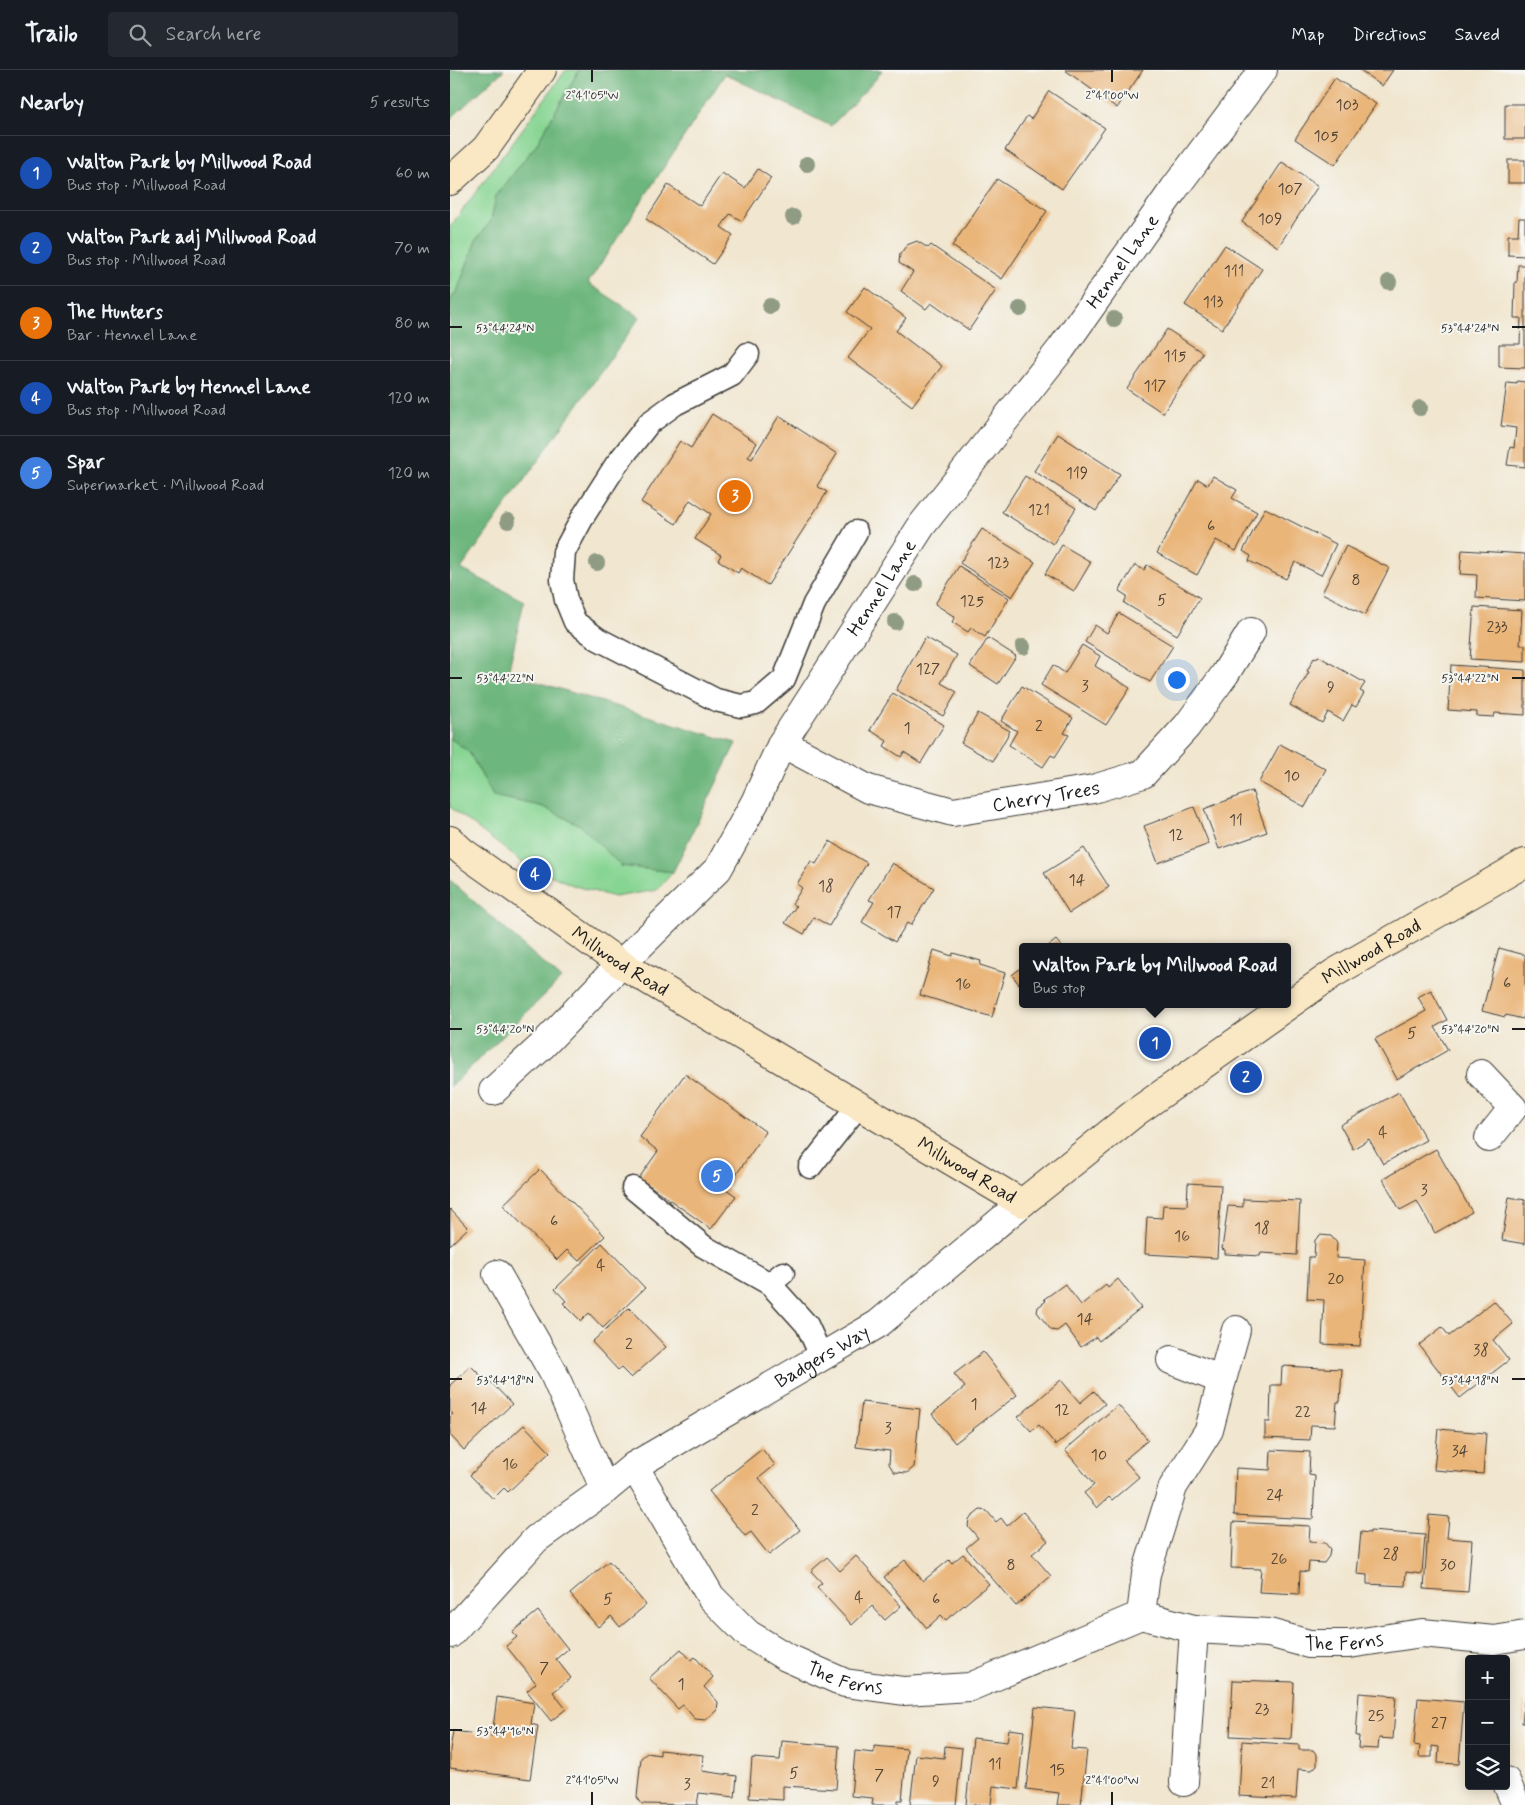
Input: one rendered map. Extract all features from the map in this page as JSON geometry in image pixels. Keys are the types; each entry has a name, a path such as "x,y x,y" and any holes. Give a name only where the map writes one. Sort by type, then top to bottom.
{"street":[{"path":"450,181 486,148 542,70"},
{"name":"Hennel Lane","path":"493,1091 542,1046 621,964 718,869 755,802 782,743 922,525 1061,349 1174,189 1263,70"},
{"name":"Cherry Trees","path":"782,743 868,789 953,812 1093,789 1143,774 1187,726 1225,674 1251,632"},
{"name":"Millwood Road","path":"450,840 463,852 621,964 1022,1203 1136,1112 1283,1008"},
{"name":"Millwood Road","path":"1291,1002 1334,972 1525,863"},
{"path":"1481,1074 1519,1111 1489,1138"},
{"name":"Badgers Way","path":"450,1634 536,1539 605,1490 634,1466 878,1324 1022,1203"},
{"path":"497,1274 553,1372 605,1490"},
{"path":"1141,1615 1146,1574 1173,1487 1194,1450 1209,1430 1236,1330"},
{"path":"1171,1360 1222,1380"},
{"name":"The Ferns","path":"634,1466 711,1598 748,1634 786,1657 845,1683 904,1691 970,1687 1141,1615 1194,1629 1269,1634 1308,1644 1349,1644 1422,1633 1494,1650 1525,1636"},
{"path":"1184,1782 1194,1629"},
{"path":"1510,1790 1516,1805"}],"lane":[{"path":"748,354 732,375 675,404 649,423 616,465 564,552 562,580 566,600 575,622 598,639 716,700 741,706 756,703 784,679 814,604 856,532"},
{"path":"810,1167 859,1105"},
{"path":"633,1188 703,1246 776,1279 807,1325 822,1358"}],"green space":[{"path":"450,70 504,70 450,119"},
{"path":"566,70 579,70 536,145 496,196 491,221 476,240 458,289 450,301 450,227"},
{"path":"579,70 882,70 876,79 831,126 725,74 588,283 640,317 461,569 524,601 508,673 736,743 673,872 621,866 580,825 541,806 493,796 469,752 450,738 450,301 458,289 476,240 491,221 496,196 536,145"},
{"path":"450,738 469,752 493,796 541,806 580,825 621,866 673,872 657,890 614,897 575,886 523,863 450,807"},
{"path":"450,880 561,979 450,1087"}],"building":[{"path":"1065,70 1143,70 1117,108"},
{"path":"1360,70 1393,70 1382,86"},
{"path":"1335,78 1376,104 1335,165 1295,139"},
{"path":"1049,91 1105,128 1062,189 1005,150 1027,116 1031,119"},
{"path":"1505,104 1525,104 1525,139 1505,139"},
{"path":"1508,160 1525,160 1525,183 1508,183"},
{"path":"1282,162 1318,186 1278,247 1242,222"},
{"path":"758,169 771,178 742,221 730,214 721,227 733,235 713,264 646,219 668,185 700,206 722,173 745,188"},
{"path":"997,179 1047,211 1002,279 952,246"},
{"path":"1519,218 1525,218 1525,256 1508,255 1508,235 1518,235"},
{"path":"917,241 928,248 931,245 996,290 969,330 931,303 926,309 901,291 913,272 899,263 900,254 907,245"},
{"path":"1225,245 1262,269 1222,329 1185,305"},
{"path":"1518,265 1525,265 1525,368 1499,367 1499,344 1520,344 1521,318 1514,318 1515,282 1517,282"},
{"path":"865,287 906,318 896,331 942,366 912,406 848,358 870,329 847,312"},
{"path":"1167,329 1203,353 1163,413 1127,389"},
{"path":"1517,381 1525,382 1525,467 1507,465 1510,447 1514,448 1516,428 1501,426 1507,383 1517,384"},
{"path":"712,414 757,443 748,457 752,459 779,416 837,454 817,486 827,492 768,585 741,568 738,573 718,560 721,555 695,539 711,514 690,500 676,524 641,502 680,441 691,448"},
{"path":"1058,434 1120,474 1096,511 1034,471"},
{"path":"1025,476 1076,508 1053,544 1002,512"},
{"path":"1213,476 1237,490 1232,498 1257,512 1236,551 1216,540 1197,575 1157,553 1198,479 1208,485"},
{"path":"1265,508 1336,544 1321,575 1295,562 1286,579 1249,561 1251,556 1243,551"},
{"path":"982,529 1035,562 1012,597 960,563"},
{"path":"1062,545 1091,562 1074,591 1045,574"},
{"path":"1346,546 1389,568 1365,615 1322,593"},
{"path":"1462,550 1525,554 1525,601 1476,598 1477,575 1460,574"},
{"path":"1135,565 1144,570 1147,565 1200,598 1177,635 1124,603 1127,596 1119,591"},
{"path":"959,566 1009,598 985,637 971,628 968,632 952,622 955,617 935,604"},
{"path":"1474,607 1522,610 1520,645 1525,645 1525,662 1470,659"},
{"path":"1119,613 1173,646 1150,682 1085,642 1095,625 1107,633"},
{"path":"925,637 957,655 941,683 957,692 943,716 896,690"},
{"path":"988,638 1016,656 998,684 970,666"},
{"path":"1082,645 1100,656 1095,666 1130,688 1106,725 1041,685 1053,665 1065,673"},
{"path":"1318,656 1365,683 1360,691 1364,693 1356,707 1352,705 1343,721 1328,712 1322,723 1290,705 1309,672 1307,671 1314,658 1316,659"},
{"path":"1451,665 1525,670 1525,715 1495,713 1494,717 1477,716 1477,712 1448,710"},
{"path":"1022,686 1073,718 1064,733 1069,735 1055,757 1051,755 1043,767 1009,745 1017,731 1001,721"},
{"path":"893,693 944,725 921,763 904,752 901,757 884,746 887,741 870,730"},
{"path":"978,713 1010,731 993,761 961,743"},
{"path":"1280,744 1326,769 1305,807 1259,782"},
{"path":"1252,791 1267,832 1219,849 1204,809"},
{"path":"1194,807 1209,844 1158,863 1144,826"},
{"path":"830,841 867,863 829,926 814,917 804,934 785,923 796,906 792,904 802,888 797,884 811,861 816,864"},
{"path":"1084,848 1109,887 1069,913 1044,873"},
{"path":"892,863 934,888 911,925 907,923 895,942 862,922 874,902 869,900"},
{"path":"1499,948 1525,955 1525,1011 1523,1019 1482,1011"},
{"path":"934,950 952,956 953,953 981,961 980,965 1005,973 992,1017 920,995"},
{"path":"1019,969 1019,984 1012,975"},
{"path":"1431,990 1447,1020 1435,1027 1448,1050 1397,1079 1375,1039 1426,1011 1418,997"},
{"path":"685,1074 766,1132 726,1189 736,1196 711,1229 639,1178 658,1151 640,1137"},
{"path":"1399,1092 1426,1140 1383,1164 1369,1139 1353,1149 1340,1125"},
{"path":"1436,1149 1472,1212 1435,1233 1417,1201 1400,1210 1383,1179"},
{"path":"540,1169 605,1236 579,1261 567,1250 557,1260 503,1205"},
{"path":"1188,1183 1221,1185 1217,1258 1145,1254 1147,1217 1162,1218 1163,1205 1187,1206"},
{"path":"1509,1197 1525,1200 1525,1244 1502,1240"},
{"path":"1243,1199 1300,1201 1297,1255 1261,1253 1260,1256 1225,1254 1225,1250 1222,1249 1228,1206 1243,1207"},
{"path":"450,1209 468,1228 450,1245"},
{"path":"1320,1235 1331,1236 1337,1243 1336,1258 1365,1260 1360,1346 1322,1344 1324,1300 1307,1299 1309,1257 1314,1257 1315,1240"},
{"path":"602,1243 645,1288 603,1328 589,1313 581,1321 563,1303 566,1301 555,1289"},
{"path":"1118,1279 1141,1308 1099,1341 1096,1337 1081,1347 1065,1325 1057,1331 1051,1330 1037,1312 1038,1307 1046,1301 1044,1299 1065,1284 1081,1305 1106,1285 1108,1288"},
{"path":"1494,1301 1513,1324 1493,1340 1509,1360 1460,1398 1419,1345 1442,1327 1449,1336"},
{"path":"629,1308 666,1347 631,1378 621,1368 618,1370 592,1342"},
{"path":"983,1352 1017,1395 955,1443 932,1414 965,1387 954,1374"},
{"path":"471,1366 484,1379 486,1377 512,1404 464,1450 450,1435 450,1417 453,1414 450,1412 450,1385"},
{"path":"1282,1366 1342,1369 1340,1402 1337,1402 1335,1426 1311,1425 1310,1440 1265,1438 1265,1422 1270,1422 1271,1385 1281,1385"},
{"path":"1061,1380 1080,1403 1094,1391 1105,1404 1056,1445 1039,1425 1031,1431 1018,1417"},
{"path":"862,1402 920,1409 914,1467 907,1473 894,1472 889,1464 890,1451 856,1447"},
{"path":"1118,1405 1148,1440 1124,1460 1139,1477 1112,1500 1109,1497 1097,1508 1084,1493 1094,1485 1065,1450"},
{"path":"524,1425 550,1452 508,1492 504,1488 493,1499 470,1475"},
{"path":"1438,1429 1486,1433 1483,1474 1434,1470"},
{"path":"762,1449 775,1465 759,1478 800,1530 769,1555 751,1532 745,1536 709,1491"},
{"path":"1271,1450 1310,1452 1309,1475 1315,1476 1313,1519 1234,1515 1236,1468 1270,1470"},
{"path":"980,1510 987,1511 996,1522 1001,1518 1007,1526 1023,1512 1048,1541 1032,1554 1051,1576 1016,1606 966,1548 978,1538 968,1526 969,1519"},
{"path":"1429,1515 1449,1517 1447,1538 1472,1540 1468,1592 1424,1589"},
{"path":"1233,1522 1310,1526 1309,1542 1325,1543 1330,1549 1329,1556 1324,1563 1309,1562 1308,1572 1300,1571 1299,1594 1259,1592 1261,1569 1231,1568"},
{"path":"1370,1531 1425,1535 1422,1574 1406,1572 1405,1586 1367,1584 1367,1575 1357,1574 1361,1532 1370,1533"},
{"path":"963,1554 989,1584 946,1620 941,1615 927,1628 884,1577 905,1560 923,1581 949,1560 952,1563"},
{"path":"856,1556 901,1606 885,1620 872,1606 852,1625 817,1587 822,1583 811,1571 827,1557 840,1571"},
{"path":"609,1561 646,1605 620,1627 611,1616 598,1627 570,1594"},
{"path":"538,1611 568,1649 556,1659 571,1678 553,1692 566,1709 551,1721 527,1691 536,1683 506,1646 517,1637 512,1632"},
{"path":"681,1649 691,1660 695,1657 713,1677 704,1687 718,1702 717,1710 706,1720 695,1719 683,1705 678,1709 649,1678"},
{"path":"1233,1680 1294,1682 1291,1739 1230,1736"},
{"path":"1359,1693 1396,1696 1393,1739 1379,1738 1378,1749 1358,1748 1359,1736 1356,1736"},
{"path":"497,1697 534,1703 531,1724 538,1726 530,1779 450,1768 453,1731 492,1736"},
{"path":"1418,1698 1464,1702 1459,1764 1438,1763 1439,1747 1432,1746 1432,1757 1419,1757 1420,1746 1414,1745"},
{"path":"1524,1701 1525,1723 1522,1723"},
{"path":"1035,1707 1075,1711 1071,1749 1087,1750 1081,1805 1057,1805 1059,1793 1026,1789"},
{"path":"1009,1729 1024,1731 1018,1789 993,1786 991,1805 966,1805 973,1738 1007,1742"},
{"path":"782,1741 839,1746 836,1789 783,1786 783,1800 749,1798 752,1758 780,1760"},
{"path":"1242,1741 1299,1745 1299,1750 1313,1750 1317,1755 1317,1765 1312,1770 1298,1769 1296,1799 1239,1796"},
{"path":"874,1746 907,1749 902,1800 898,1800 898,1805 872,1805 873,1798 851,1796 855,1751 874,1753"},
{"path":"945,1746 962,1748 956,1805 910,1805 916,1755 944,1758"},
{"path":"660,1750 703,1755 702,1771 737,1776 735,1797 699,1793 697,1805 642,1804 637,1797 641,1758 647,1753 660,1755"}],"place":[{"name":"The Hunters","path":"735,496"},
{"name":"Walton Park by Hennel Lane","path":"535,874"},
{"name":"Walton Park by Millwood Road","path":"1155,1043"},
{"name":"Walton Park adj Millwood Road","path":"1246,1077"},
{"name":"Spar","path":"717,1176"}]}
